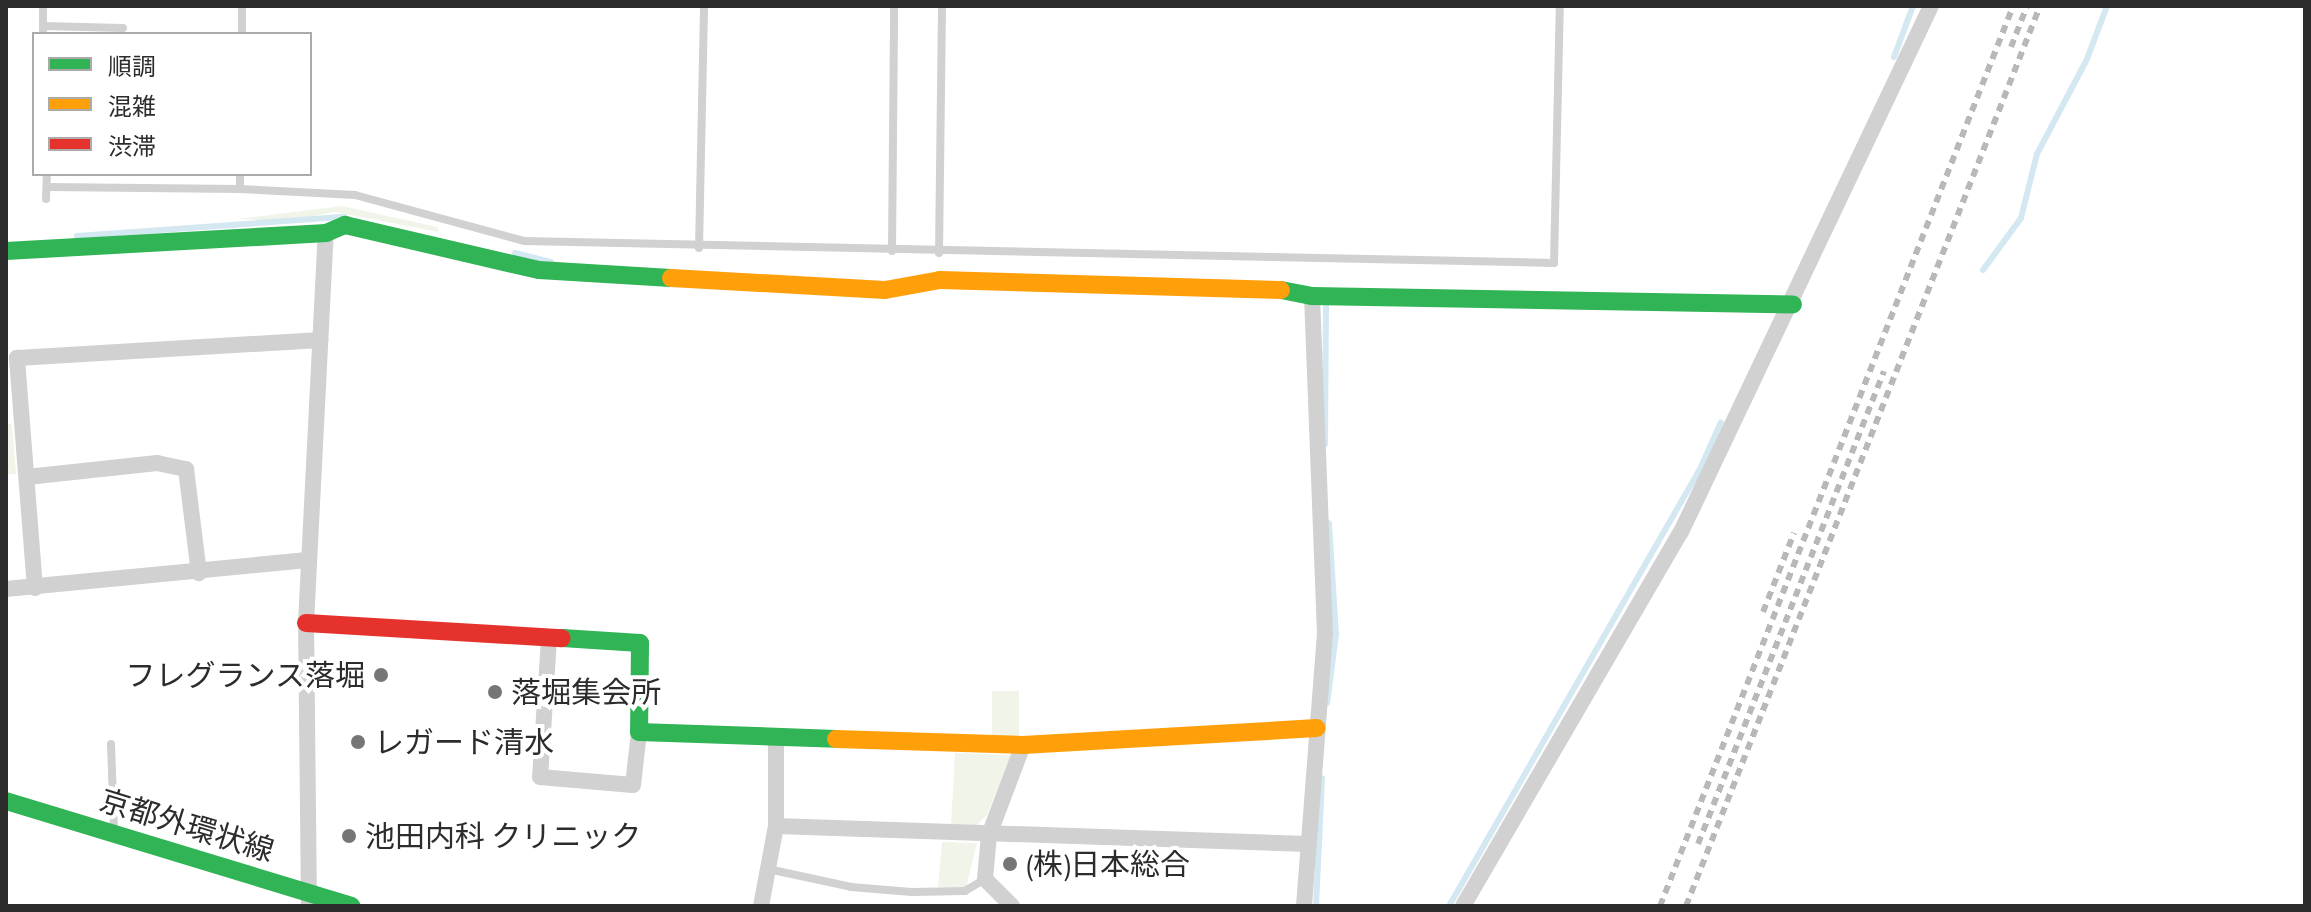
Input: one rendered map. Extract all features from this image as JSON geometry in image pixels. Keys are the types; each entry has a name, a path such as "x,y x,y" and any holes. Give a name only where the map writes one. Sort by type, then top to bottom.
{"street":[{"path":"1463,906 1681,532 1793,304 1931,6"},
{"path":"6,251 326,233 345,225 539,270 885,290 940,280 1032,281 1291,290 1312,296 1793,304"},
{"path":"310,899 306,623 326,233"},
{"path":"1304,906 1325,634 1312,296"},
{"path":"35,588 27,477 11,358 320,340"},
{"path":"27,477 157,463 186,469 199,573"},
{"path":"6,589 199,573 308,560"},
{"path":"306,623 640,643 639,732 633,785 540,777 549,639"},
{"path":"639,732 1023,745 1317,728"},
{"path":"761,906 776,826 776,738"},
{"path":"1012,906 985,879 989,835 1023,745"},
{"name":"京都外環状線","path":"6,801 114,833 310,899 351,906"},
{"path":"776,826 1309,844"}],"lane":[{"path":"43,6 43,30 123,28"},
{"path":"242,6 242,32"},
{"path":"699,248 704,6"},
{"path":"892,251 894,6"},
{"path":"939,253 942,6"},
{"path":"47,187 240,189 355,195 524,241 699,248 1554,263 1560,6"},
{"path":"46,199 47,176"},
{"path":"240,176 240,189"},
{"path":"111,744 114,833"},
{"path":"768,869 851,887 912,892 965,891 985,879"}],"shaded area":[{"path":"342,206 437,227 439,232 335,212 285,221 238,219"},
{"path":"6,424 12,424 16,474 6,474"},
{"path":"992,691 1019,691 1019,737 992,737"},
{"path":"955,753 1011,755 987,815 977,825 951,825"},
{"path":"942,842 977,843 966,888 938,887"}],"waterway":[{"path":"1894,57 1913,6"},
{"path":"1983,270 2021,218 2037,154 2087,59 2107,6"},
{"path":"77,236 344,217"},
{"path":"515,253 551,262"},
{"path":"1325,444 1326,299"},
{"path":"1449,906 1700,469 1721,422"},
{"path":"1327,703 1336,635 1329,523"},
{"path":"1316,906 1322,778"}],"railway":[{"path":"1660,906 2013,6"},
{"path":"2011,47 2027,6"},
{"path":"1686,906 2040,6"},
{"path":"1698,844 1884,371"},
{"path":"1763,612 1794,533"}],"traffic: fast":[{"path":"6,251 326,233 345,225 539,270 671,278"},
{"path":"1281,290 1312,296 1793,304"},
{"path":"562,638 640,643 639,732 836,739"},
{"path":"6,801 351,906"}],"traffic: slow":[{"path":"671,278 885,290 940,280 1281,290"},
{"path":"836,739 1023,745 1317,728"}],"traffic: jam":[{"path":"306,623 562,638"}],"place":[{"name":"フレグランス落堀","path":"381,675"},
{"name":"落堀集会所","path":"495,692"},
{"name":"レガード清水","path":"358,742"},
{"name":"池田内科 クリニック","path":"349,836"},
{"name":"(株)日本総合","path":"1010,864"}]}
